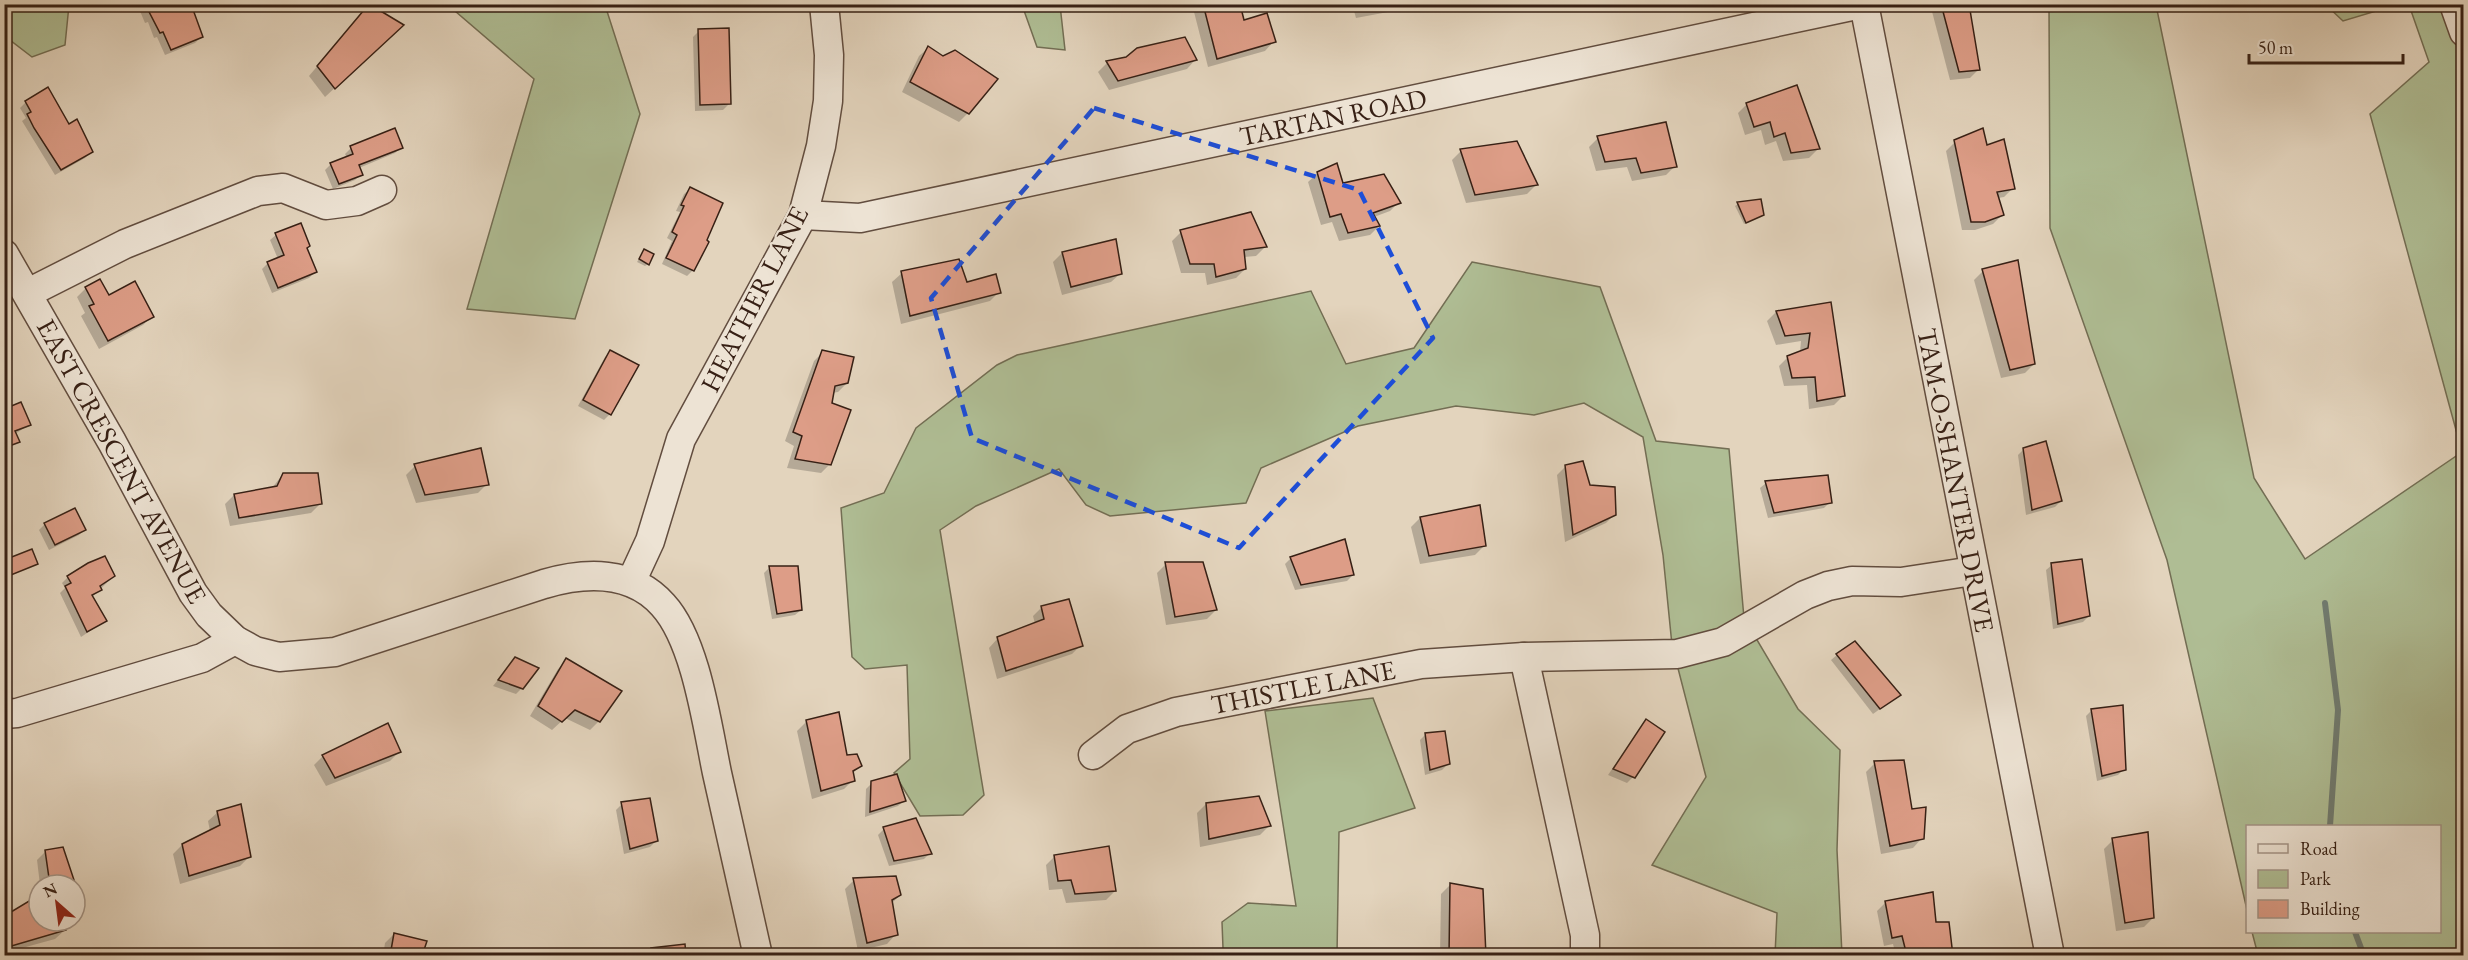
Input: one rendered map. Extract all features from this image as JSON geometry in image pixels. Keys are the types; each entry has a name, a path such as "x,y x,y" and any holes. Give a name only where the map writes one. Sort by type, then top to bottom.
{"street":[{"name":"HEATHER LANE","path":"631,582 650,541 681,439 803,215 821,146 828,101 830,55 824,4"},
{"name":"TARTAN ROAD","path":"803,215 860,218 1862,4"},
{"name":"TAM-O-SHANTER DRIVE","path":"1862,4 2049,956"},
{"path":"2454,4 2463,32"},
{"path":"28,293 125,244 258,191 283,188 326,205 357,201 382,190"},
{"name":"EAST CRESCENT AVENUE","path":"4,254 28,293 193,593 215,622 235,640 255,651 279,657 335,652 566,578 591,574 631,582 647,591 662,604 683,636 702,703 758,956"},
{"name":"THISTLE LANE","path":"1093,755 1127,729 1176,712 1421,664 1524,657 1677,654 1723,642 1805,595 1828,586 1852,581 1900,582 1973,571"},
{"path":"4,714 17,713 202,658 235,640"},
{"path":"1524,657 1585,935 1585,956"}],"highlighted area":[{"path":"1094,108 1359,190 1433,338 1239,548 972,438 931,298"}],"green space":[{"path":"7,5 69,5 65,45 32,57 10,40"},
{"path":"448,5 605,5 640,114 575,319 467,309 534,79"},
{"path":"1022,5 1060,5 1065,50 1037,47"},
{"path":"2049,5 2156,5 2254,478 2305,559 2462,452 2370,114 2429,62 2409,5 2463,5 2463,955 2258,955 2252,933 2441,933 2441,825 2246,825 2246,906 2167,560 2050,228"},
{"path":"2326,5 2396,5 2343,21"},
{"path":"1472,262 1600,287 1656,441 1729,449 1744,618 1798,709 1840,750 1837,850 1842,955 1775,955 1777,913 1652,865 1706,777 1672,645 1663,555 1643,437 1584,403 1534,415 1456,406 1358,426 1261,468 1246,503 1110,516 1086,505 1059,469 976,506 940,530 984,795 963,815 920,816 894,773 910,759 907,665 865,669 852,657 841,508 884,493 916,428 997,365 1017,355 1311,291 1346,364 1414,348"},
{"path":"1373,698 1415,808 1339,832 1337,955 1227,955 1223,948 1222,922 1248,903 1296,906 1265,711"}],"building":[{"path":"145,4 191,4 203,37 171,50 163,32 160,33"},
{"path":"369,4 404,25 335,89 317,66"},
{"path":"1203,4 1240,4 1244,20 1267,13 1276,42 1217,59"},
{"path":"1941,4 1969,4 1980,70 1959,72"},
{"path":"729,28 731,104 700,105 698,29"},
{"path":"1185,37 1197,60 1118,81 1106,61 1126,57 1137,48"},
{"path":"928,46 943,56 955,50 998,79 969,114 910,82"},
{"path":"1797,85 1820,149 1791,153 1785,133 1774,137 1770,122 1754,127 1746,103"},
{"path":"48,87 69,124 77,119 93,152 61,170 27,114 31,112 25,101"},
{"path":"1666,122 1677,167 1641,173 1636,158 1605,162 1597,136"},
{"path":"395,128 403,148 359,165 363,175 339,184 330,163 353,154 350,146"},
{"path":"1983,128 1987,145 2004,139 2015,189 1997,192 2004,215 1985,222 1971,222 1954,140"},
{"path":"1517,141 1538,185 1475,195 1460,149"},
{"path":"1337,163 1343,183 1384,174 1401,203 1373,213 1380,226 1348,233 1341,214 1330,217 1317,172"},
{"path":"690,187 723,203 707,240 709,242 694,271 666,258 677,235 672,232"},
{"path":"1761,199 1764,215 1746,223 1737,202"},
{"path":"1251,212 1267,247 1244,250 1246,269 1216,277 1214,264 1190,264 1180,230"},
{"path":"301,223 310,246 307,248 317,272 278,288 267,262 284,255 275,233"},
{"path":"1116,239 1122,274 1071,287 1062,252"},
{"path":"644,249 654,254 649,265 639,259"},
{"path":"959,259 967,282 996,274 1001,293 910,316 901,271"},
{"path":"2018,260 2035,364 2010,370 1982,269"},
{"path":"100,279 109,295 135,281 154,317 108,341 89,306 94,304 85,287"},
{"path":"1831,302 1845,396 1817,401 1815,377 1792,378 1787,356 1808,348 1810,333 1785,336 1776,311"},
{"path":"610,350 639,365 611,415 583,400"},
{"path":"822,350 854,357 848,383 835,386 832,403 851,410 831,465 795,459 802,436 793,432"},
{"path":"21,402 31,425 15,431 20,442 4,448 4,409"},
{"path":"2046,441 2062,501 2032,510 2023,448"},
{"path":"481,448 489,485 425,495 414,464"},
{"path":"1583,461 1590,485 1615,487 1616,515 1573,535 1565,465"},
{"path":"283,473 318,473 322,504 239,518 234,494 277,486"},
{"path":"1828,475 1832,503 1774,513 1765,481"},
{"path":"1480,505 1486,546 1429,556 1420,517"},
{"path":"75,508 86,530 55,545 44,523"},
{"path":"1345,539 1354,575 1301,585 1290,557"},
{"path":"32,549 38,564 6,577 4,560"},
{"path":"105,556 115,576 100,586 102,590 92,595 107,621 87,632 65,586 71,583 67,576"},
{"path":"2082,559 2090,616 2058,624 2051,563"},
{"path":"1165,562 1203,562 1217,610 1175,617"},
{"path":"769,566 798,566 802,610 777,614"},
{"path":"1069,599 1083,646 1006,671 997,637 1044,619 1041,606"},
{"path":"1855,641 1901,695 1880,709 1836,654"},
{"path":"515,657 539,668 523,689 498,680"},
{"path":"566,658 622,691 600,722 575,710 562,722 538,706"},
{"path":"2123,705 2126,770 2102,776 2091,709"},
{"path":"839,712 847,755 857,754 862,766 853,771 855,781 821,791 806,720"},
{"path":"1646,719 1665,732 1635,778 1613,769"},
{"path":"388,723 401,752 335,778 322,755"},
{"path":"1445,731 1450,764 1430,770 1425,733"},
{"path":"1904,760 1912,809 1926,807 1924,839 1890,846 1874,761"},
{"path":"897,774 906,801 870,812 871,781"},
{"path":"1259,796 1271,826 1209,839 1206,803"},
{"path":"650,798 658,841 630,849 621,802"},
{"path":"241,804 251,857 189,876 182,844 220,825 217,811"},
{"path":"916,818 932,854 894,861 883,827"},
{"path":"2148,832 2154,918 2125,923 2112,838"},
{"path":"1109,846 1116,891 1075,894 1071,880 1058,881 1054,855"},
{"path":"63,847 72,873 48,873 45,850"},
{"path":"896,876 901,895 892,900 898,935 867,943 853,878"},
{"path":"1450,883 1483,889 1486,956 1449,956"},
{"path":"1933,892 1936,922 1949,922 1953,956 1907,956 1902,936 1892,938 1885,901"},
{"path":"27,902 27,933 56,933 8,947 6,915"},
{"path":"394,933 427,941 422,956 390,956"},
{"path":"685,944 686,956 653,956 651,948"}],"waterway":[{"path":"2325,603 2338,710 2330,825"},
{"path":"2355,933 2364,956"}]}
